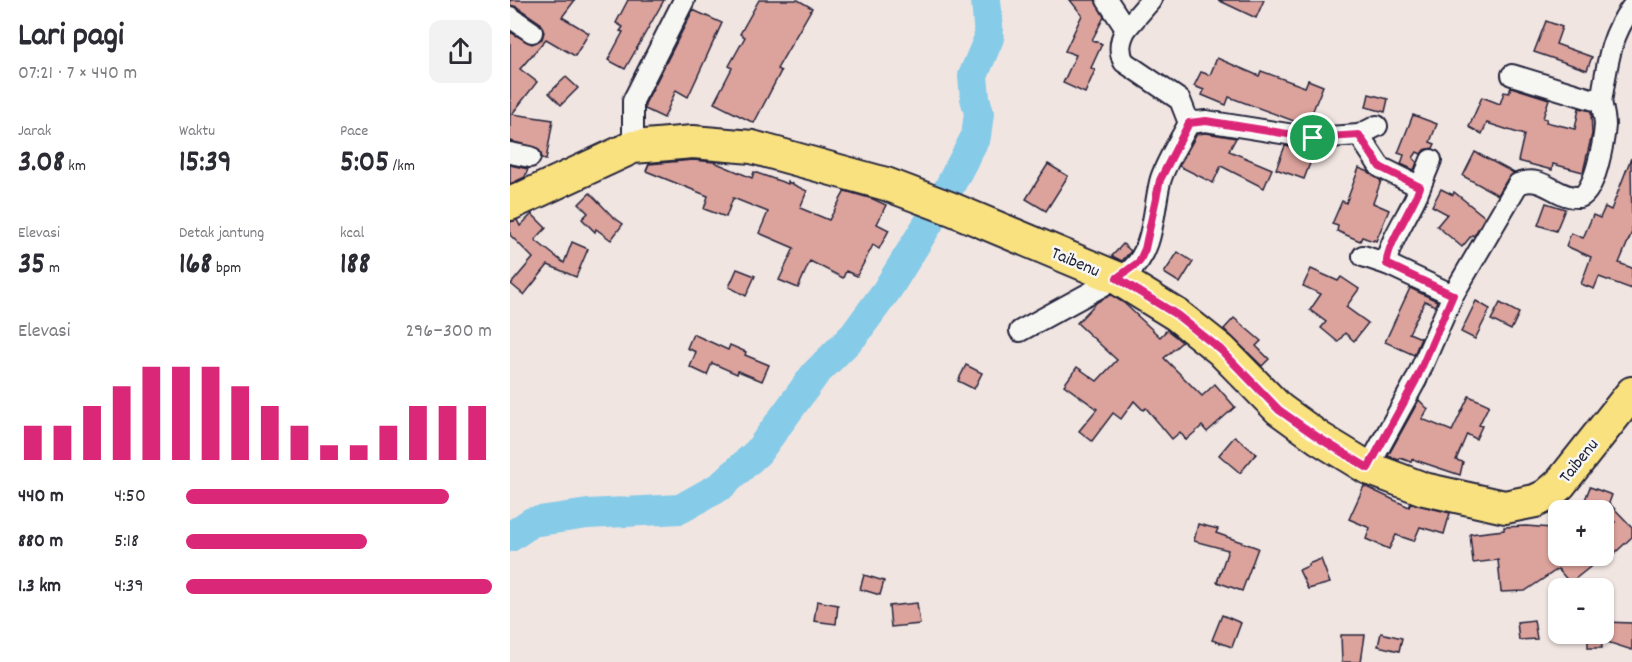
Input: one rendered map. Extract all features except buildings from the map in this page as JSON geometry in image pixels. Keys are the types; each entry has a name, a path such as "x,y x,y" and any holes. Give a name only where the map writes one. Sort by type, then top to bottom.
{"main road":[{"name":"Taibenu","path":"633,147 693,142 752,147 886,184 1117,278 1177,315 1221,350 1279,410 1319,438 1368,468 1424,489 1454,497 1505,507 1521,505 1546,496 1560,484 1632,393"},
{"path":"510,204 633,147"}],"street":[{"path":"633,147 633,102 684,0"},
{"path":"1107,0 1126,29"},
{"path":"1020,331 1117,278 1139,262 1145,249 1160,180 1189,123 1180,100 1124,62 1120,54 1121,40 1126,29 1151,0"},
{"path":"1368,468 1416,380 1453,295 1518,184 1533,180 1564,194 1579,197 1586,194 1591,187 1604,139 1605,123 1602,102 1611,46 1621,22 1632,8"},
{"path":"510,17 532,32"},
{"path":"1512,75 1602,102"},
{"path":"1189,123 1206,121 1313,138 1359,135 1377,126"},
{"path":"1359,135 1380,167 1420,187"},
{"path":"510,153 530,157"},
{"path":"1431,160 1415,202 1387,256 1378,261 1453,295"}],"waterway":[{"path":"510,537 532,522 588,514 680,509 721,486 758,452 815,374 854,335 887,290 941,203 976,136 979,113 973,76 989,38 986,0"}],"route":[{"path":"1206,121 1313,138 1359,135 1383,170 1420,187 1415,202 1387,256 1387,264 1453,295 1416,380 1368,468 1279,410 1221,350 1177,315 1117,278 1139,262 1145,249 1160,180 1189,123 1206,121"}]}
